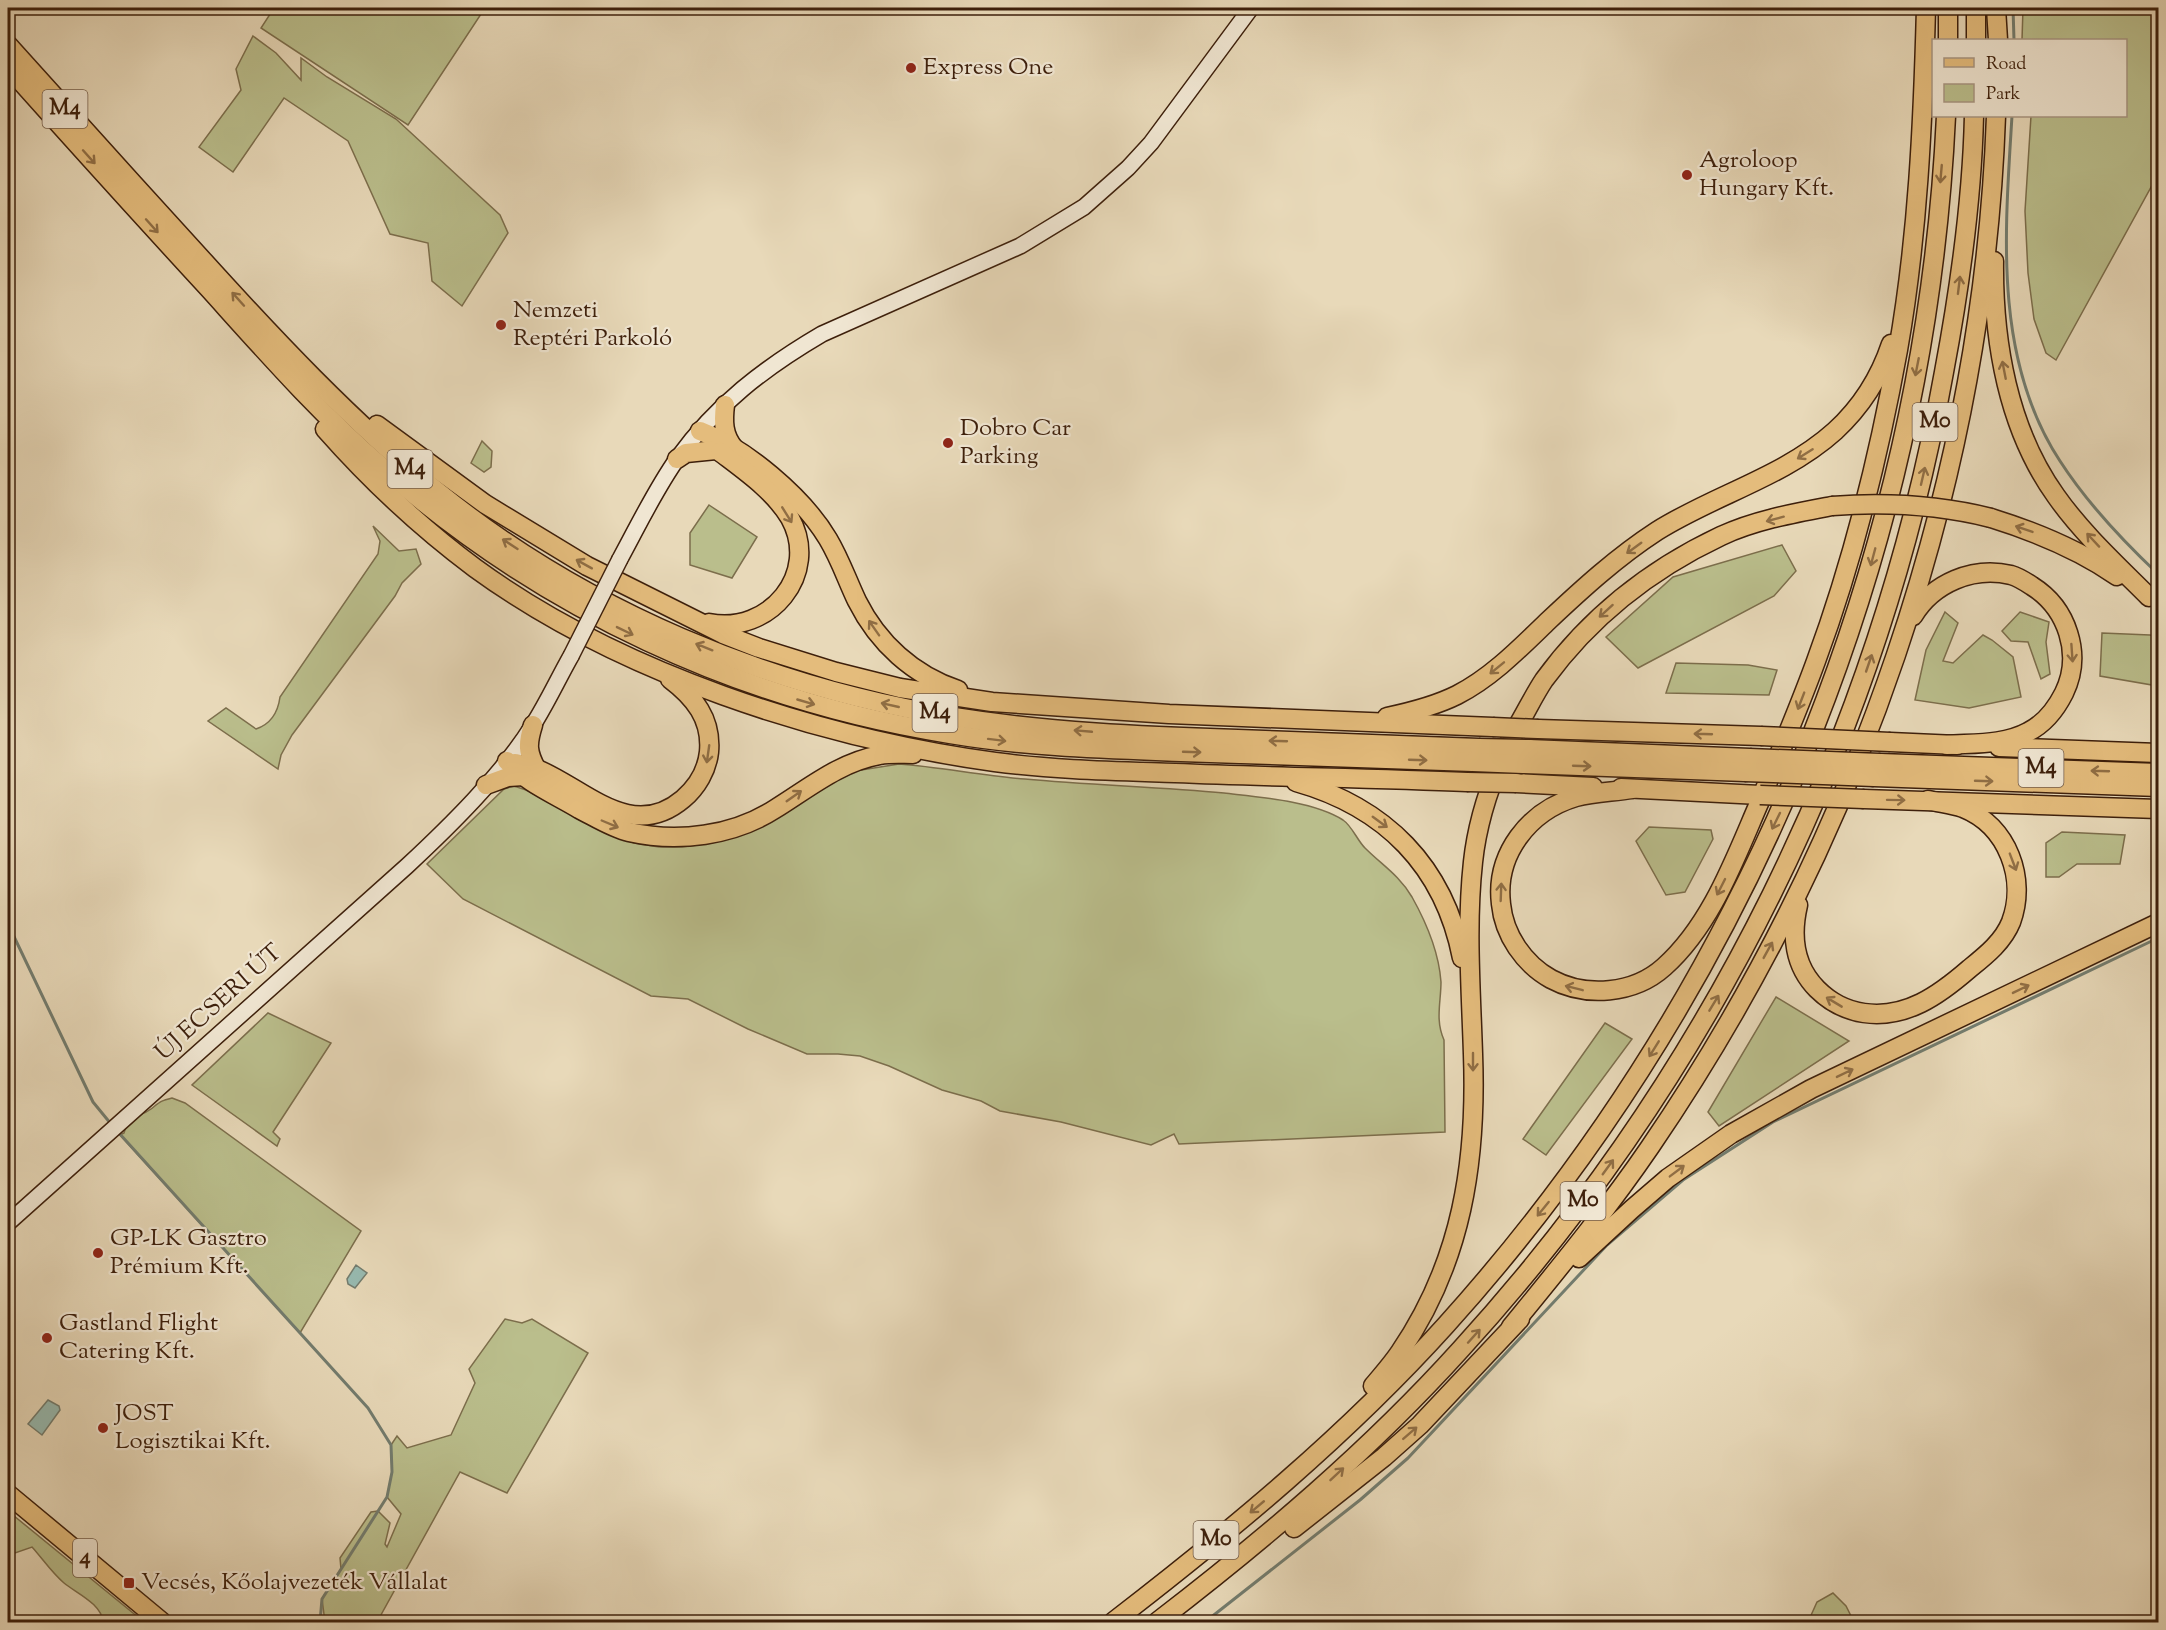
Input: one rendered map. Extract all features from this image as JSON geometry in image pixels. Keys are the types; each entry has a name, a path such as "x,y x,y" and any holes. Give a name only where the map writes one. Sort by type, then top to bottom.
{"main road":[{"name":"ÚJ ECSERI ÚT","path":"8,1223 412,861 486,785 533,725 620,559 677,459 700,431 747,383 822,334 1020,246 1084,207 1128,168 1151,143 1251,8"},
{"path":"1632,789 1585,795 1551,807 1521,831 1503,867 1500,903 1512,940 1534,968 1550,979 1572,988 1613,990 1639,983 1662,970 1694,934 1730,869 1799,706 1835,605 1873,471 1898,348 1919,182 1926,8"},
{"path":"1948,8 1948,39"},
{"path":"1976,8 1976,39"},
{"path":"1996,8 1998,39"},
{"name":"M4","path":"8,45 269,345"},
{"name":"M4","path":"8,67 269,345 448,500 505,541 628,613 761,669 837,692 897,706 1021,726 1476,755 1877,770 2158,787"},
{"name":"M0","path":"1113,1623 1251,1512 1317,1455 1397,1377 1447,1324 1545,1206 1584,1155 1669,1025 1737,902 1778,818 1839,664 1870,569 1893,482 1918,366 1937,228 1946,117"},
{"name":"M0","path":"1157,1623 1276,1528 1336,1475 1391,1423 1488,1319 1569,1220 1643,1118 1696,1034 1738,961 1780,880 1814,806 1849,718 1915,513 1935,426 1955,312 1969,196 1974,117"},
{"path":"1996,117 1993,181 1994,282 1998,336 2004,374 2014,412 2034,460 2056,496 2090,538 2154,601"},
{"path":"1511,1328 1589,1231 1652,1144 1708,1056 1803,885 1856,765 1906,628 1935,526 1958,427 1978,314 1993,181"},
{"path":"1321,721 1383,718 1419,710 1456,695 1510,658 1582,590 1635,547 1687,514 1783,467 1815,447 1849,417 1867,393 1888,352 1906,294"},
{"path":"2158,753 1125,712 992,702 900,688 836,672 759,648 692,619 587,566 485,504 353,406 302,356 269,345 273,371 336,442 377,484 442,542 476,568 540,609 606,646 655,668 786,716 860,736 996,762 1072,768 2158,809"},
{"path":"725,405 724,430 729,442 725,449"},
{"path":"700,431 783,487 811,515 827,537 873,628 907,664 937,682 992,702"},
{"path":"692,619 727,624 754,619 767,613 779,603 791,585 799,560 795,531 784,509 725,449"},
{"path":"677,459 686,453 725,449"},
{"path":"1317,1455 1399,1354 1426,1309 1450,1254 1465,1197 1470,1160 1473,1055 1470,1004 1470,914 1473,861 1481,819 1503,753 1544,681 1580,635 1619,599 1671,564 1724,535 1769,520 1832,506 1902,504 1946,508 1991,518 2029,530 2076,550 2154,601"},
{"path":"1906,628 1927,598 1941,587 1965,576 1993,573 2012,576 2040,591 2050,600 2067,628 2072,646 2073,666 2062,696 2045,720 2028,733 2006,741 1947,745"},
{"path":"507,761 514,769 531,773 622,813 651,814 676,804 688,794 704,773 709,737 702,711 693,699 655,668"},
{"path":"531,773 529,748 533,725"},
{"path":"486,785 508,777 531,773 595,818 627,832 660,836 703,836 743,825 774,810 842,767 881,755 949,754"},
{"name":"M4","path":"1877,770 2158,773"},
{"path":"1269,777 1288,780 1330,793 1359,807 1386,825 1419,858 1436,883 1457,933 1470,1004"},
{"path":"1803,885 1795,917 1794,940 1804,973 1823,996 1852,1011 1879,1015 1898,1013 1929,999 1994,948 2010,923 2016,901 2016,872 2007,848 1995,831 1965,808 1928,800"},
{"path":"1195,1593 1231,1575 1384,1457 1420,1425 1572,1265 1632,1209 1668,1178 1731,1134 1811,1089 2158,923"},
{"name":"4","path":"8,1494 162,1623"}],"green space":[{"path":"274,8 485,8 408,125 261,28"},
{"path":"2023,8 2158,8 2158,181 2155,180 2056,360 2046,353 2034,319 2028,273 2025,211 2031,117 2127,117 2127,39 2022,39"},
{"path":"253,36 276,53 301,80 301,58 327,77 396,119 500,215 508,233 462,306 432,281 428,243 390,234 348,141 284,98 233,172 199,147 241,90 236,69"},
{"path":"482,441 492,451 491,467 484,472 471,463"},
{"path":"709,505 757,537 732,578 690,565 690,533"},
{"path":"373,526 399,551 416,549 421,564 402,583 395,596 292,735 281,755 278,769 208,721 226,708 256,729 270,721 278,708 280,697 378,554 380,541"},
{"path":"1782,545 1796,571 1774,596 1638,668 1606,637 1673,577"},
{"path":"1945,612 1958,623 1943,661 1953,663 1983,635 2013,657 2021,697 1969,708 1915,700 1926,650"},
{"path":"2020,612 2049,622 2046,642 2050,674 2041,679 2028,642 2011,641 2002,631"},
{"path":"2102,633 2158,637 2158,686 2100,676"},
{"path":"1676,663 1748,665 1777,670 1769,695 1666,693"},
{"path":"899,764 1009,778 1253,796 1317,808 1343,820 1365,848 1407,889 1435,949 1441,982 1439,1018 1444,1040 1445,1132 1179,1144 1174,1134 1151,1145 1061,1122 1000,1111 981,1101 942,1090 889,1066 860,1056 807,1054 748,1029 688,999 651,996 463,899 427,864 504,789 514,786 526,790 609,834 634,843 659,847 682,847 712,843 742,834 855,771"},
{"path":"1649,827 1711,830 1713,839 1685,892 1666,895 1636,841"},
{"path":"2062,832 2125,835 2120,864 2077,864 2059,877 2046,877 2046,843"},
{"path":"1776,997 1849,1041 1719,1126 1708,1112"},
{"path":"268,1013 331,1043 273,1132 280,1139 277,1146 192,1085"},
{"path":"1605,1023 1632,1039 1546,1155 1523,1139"},
{"path":"172,1098 185,1103 361,1231 300,1333 120,1135 124,1133 132,1119 160,1102"},
{"path":"505,1319 522,1323 532,1319 588,1353 507,1493 460,1472 377,1622 325,1622 322,1599 341,1569 340,1558 371,1512 378,1511 390,1523 385,1544 387,1547 401,1514 387,1497 392,1472 391,1445 397,1436 407,1448 451,1435 475,1383 469,1369"},
{"path":"8,1511 144,1622 103,1622 102,1616 93,1604 64,1583 32,1547 15,1553 8,1549"},
{"path":"1833,1593 1846,1606 1854,1622 1808,1622 1817,1602"}],"water":[{"path":"356,1265 367,1273 355,1288 348,1284 347,1279"},
{"path":"48,1400 59,1406 60,1410 42,1435 28,1424"}],"waterway":[{"path":"2013,8 2014,39"},
{"path":"2012,117 2006,249 2008,293 2023,380 2038,422 2070,477 2131,548 2158,574"},
{"path":"8,924 93,1102 111,1124"},
{"path":"1205,1622 1360,1500 1408,1458 1607,1245 1683,1180 1773,1122 2158,938"},
{"path":"118,1132 368,1408 391,1445 392,1472 387,1497 322,1599 320,1622"}],"place":[{"name":"Express One","path":"911,68"},
{"name":"Agroloop Hungary Kft.","path":"1687,175"},
{"name":"Nemzeti Reptéri Parkoló","path":"501,325"},
{"name":"Dobro Car Parking","path":"948,443"},
{"name":"GP-LK Gasztro Prémium Kft.","path":"98,1253"},
{"name":"Gastland Flight Catering Kft.","path":"47,1338"},
{"name":"JOST Logisztikai Kft.","path":"103,1428"},
{"name":"Vecsés, Kőolajvezeték Vállalat","path":"129,1583"}]}
